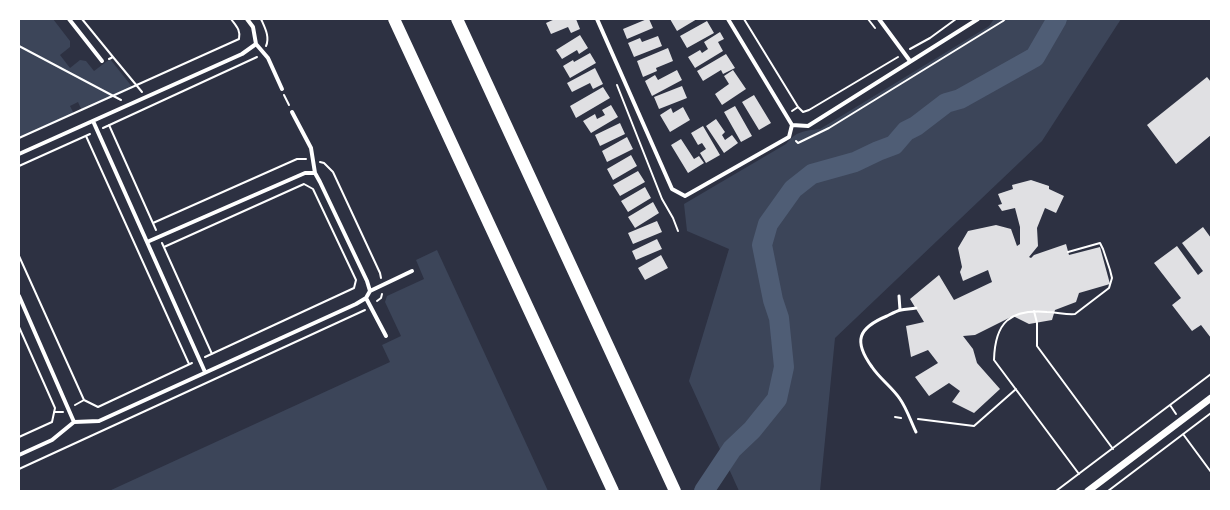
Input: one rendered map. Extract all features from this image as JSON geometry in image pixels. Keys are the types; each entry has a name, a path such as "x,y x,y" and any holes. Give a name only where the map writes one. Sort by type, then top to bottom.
{"highway":[{"path":"394,19 613,491"},
{"path":"457,19 674,491"}],"street":[{"path":"69,19 102,60"},
{"path":"247,19 253,27 256,44 268,58 282,89"},
{"path":"597,19 672,189 686,196 789,137 792,125 728,19"},
{"path":"879,19 910,61"},
{"path":"792,125 808,126 978,19"},
{"path":"19,154 242,54 256,44"},
{"path":"292,112 311,148 315,173 367,281 370,291"},
{"path":"93,121 205,372"},
{"path":"147,242 305,173 315,173"},
{"path":"19,454 52,440 74,422 99,421 356,304 366,298 370,291 412,271"},
{"path":"19,296 74,422"},
{"path":"366,298 386,336"},
{"path":"1088,491 1211,398"}],"lane":[{"path":"899,296 900,310"},
{"path":"916,308 900,310 868,325 863,332 861,341 862,349 866,358 873,369 890,386 901,400 916,432"}],"path":[{"path":"82,19 147,97"},
{"path":"19,138 239,39 239,30 230,19"},
{"path":"744,19 802,112 809,110 930,38 956,19"},
{"path":"790,133 798,143 829,128 1005,19"},
{"path":"19,46 129,105"},
{"path":"102,60 113,57"},
{"path":"615,80 662,198 678,231"},
{"path":"282,89 292,112"},
{"path":"787,116 798,107"},
{"path":"86,136 189,364"},
{"path":"19,469 368,309 381,298 384,289 380,273 333,172 324,163 297,158 153,223"},
{"path":"19,256 84,400 98,407 354,288 356,280 313,189 304,184 164,247"},
{"path":"1068,252 1100,243 1112,278 1109,288 1075,314 1069,315 1028,311 1007,319 1002,326 995,345 994,360 1079,474"},
{"path":"1034,311 1037,323 1037,346 1113,448"},
{"path":"19,326 56,408 52,422 19,437"},
{"path":"1056,491 1211,374"},
{"path":"895,417 974,426 1016,389"},
{"path":"1108,491 1211,413"},
{"path":"1183,434 1211,472"}],"shaded area":[{"path":"19,19 53,19 70,41 70,47 60,55 70,68 80,60 86,61 94,71 110,59 133,88 82,111 78,102 70,106 74,114 19,139"},
{"path":"994,19 1121,19 1042,141 835,338 820,491 739,491 689,381 729,249 687,231 684,204 786,144 793,136 805,131 820,129 989,26"},
{"path":"437,250 548,491 109,491 390,362 382,345 401,336 385,302 387,296 424,279 416,260"}],"building":[{"path":"555,19 576,19 580,29 571,33 568,27 551,34 546,23"},
{"path":"649,19 653,28 627,39 623,29"},
{"path":"670,19 697,19 677,31"},
{"path":"707,21 714,33 687,48 680,36"},
{"path":"720,32 724,39 718,42 723,51 695,68 688,57 700,50 702,53 708,49 704,42"},
{"path":"580,35 588,48 579,54 577,50 562,59 556,50"},
{"path":"658,36 662,46 634,57 628,43 640,38 642,42"},
{"path":"668,48 673,61 656,68 657,71 643,77 637,61"},
{"path":"590,53 596,63 570,78 563,66"},
{"path":"726,54 735,68 723,74 721,70 703,81 697,71"},
{"path":"595,68 603,84 593,89 590,83 572,92 567,83"},
{"path":"677,70 682,80 652,96 645,81 655,75 658,80"},
{"path":"733,70 746,89 722,105 715,94 729,84 724,76"},
{"path":"1207,77 1211,82 1211,135 1176,164 1147,125"},
{"path":"682,86 687,98 659,109 654,97"},
{"path":"603,87 610,98 576,118 570,106"},
{"path":"754,95 771,123 759,130 742,102"},
{"path":"611,105 618,117 591,133 583,121 595,114 597,119 605,115 602,110"},
{"path":"735,106 752,136 741,142 724,112"},
{"path":"683,107 690,120 670,132 660,115 671,108 673,113"},
{"path":"716,119 725,132 722,135 725,140 732,135 738,143 724,153 706,126"},
{"path":"620,123 625,134 600,146 595,135"},
{"path":"703,126 720,155 706,163 700,153 706,149 702,143 698,145 691,133"},
{"path":"627,137 633,149 607,162 602,151"},
{"path":"681,139 694,159 699,156 704,163 688,173 671,145"},
{"path":"631,155 637,166 613,180 607,169"},
{"path":"638,171 645,182 620,196 613,185"},
{"path":"1031,180 1049,186 1049,189 1064,196 1056,213 1045,208 1037,228 1038,246 1029,257 1031,258 1034,255 1066,244 1069,255 1100,247 1110,284 1079,293 1076,302 1055,310 1052,320 1029,324 1013,316 975,335 963,336 973,349 977,363 1000,389 974,413 952,402 960,391 949,383 929,396 915,377 938,363 928,350 911,357 906,326 924,322 910,299 939,275 954,300 992,282 988,270 963,281 960,272 962,267 958,248 968,231 996,225 1011,229 1017,246 1020,244 1020,227 1015,208 1002,211 998,205 1002,204 998,194 1013,189 1012,185"},
{"path":"645,187 651,198 628,212 621,201"},
{"path":"653,202 659,213 635,228 628,217"},
{"path":"657,221 662,232 633,244 628,233"},
{"path":"1203,227 1211,238 1211,338 1201,325 1192,331 1172,305 1181,298 1154,263 1177,246 1198,275 1203,271 1182,243"},
{"path":"657,239 662,249 636,260 632,251"},
{"path":"661,255 668,268 645,280 638,268"}],"waterway":[{"path":"704,491 732,449 752,430 777,399 784,367 779,318 773,300 762,245 768,224 793,189 812,174 855,162 894,145 906,131 916,126 946,103 960,99 1035,57 1057,19"}]}
